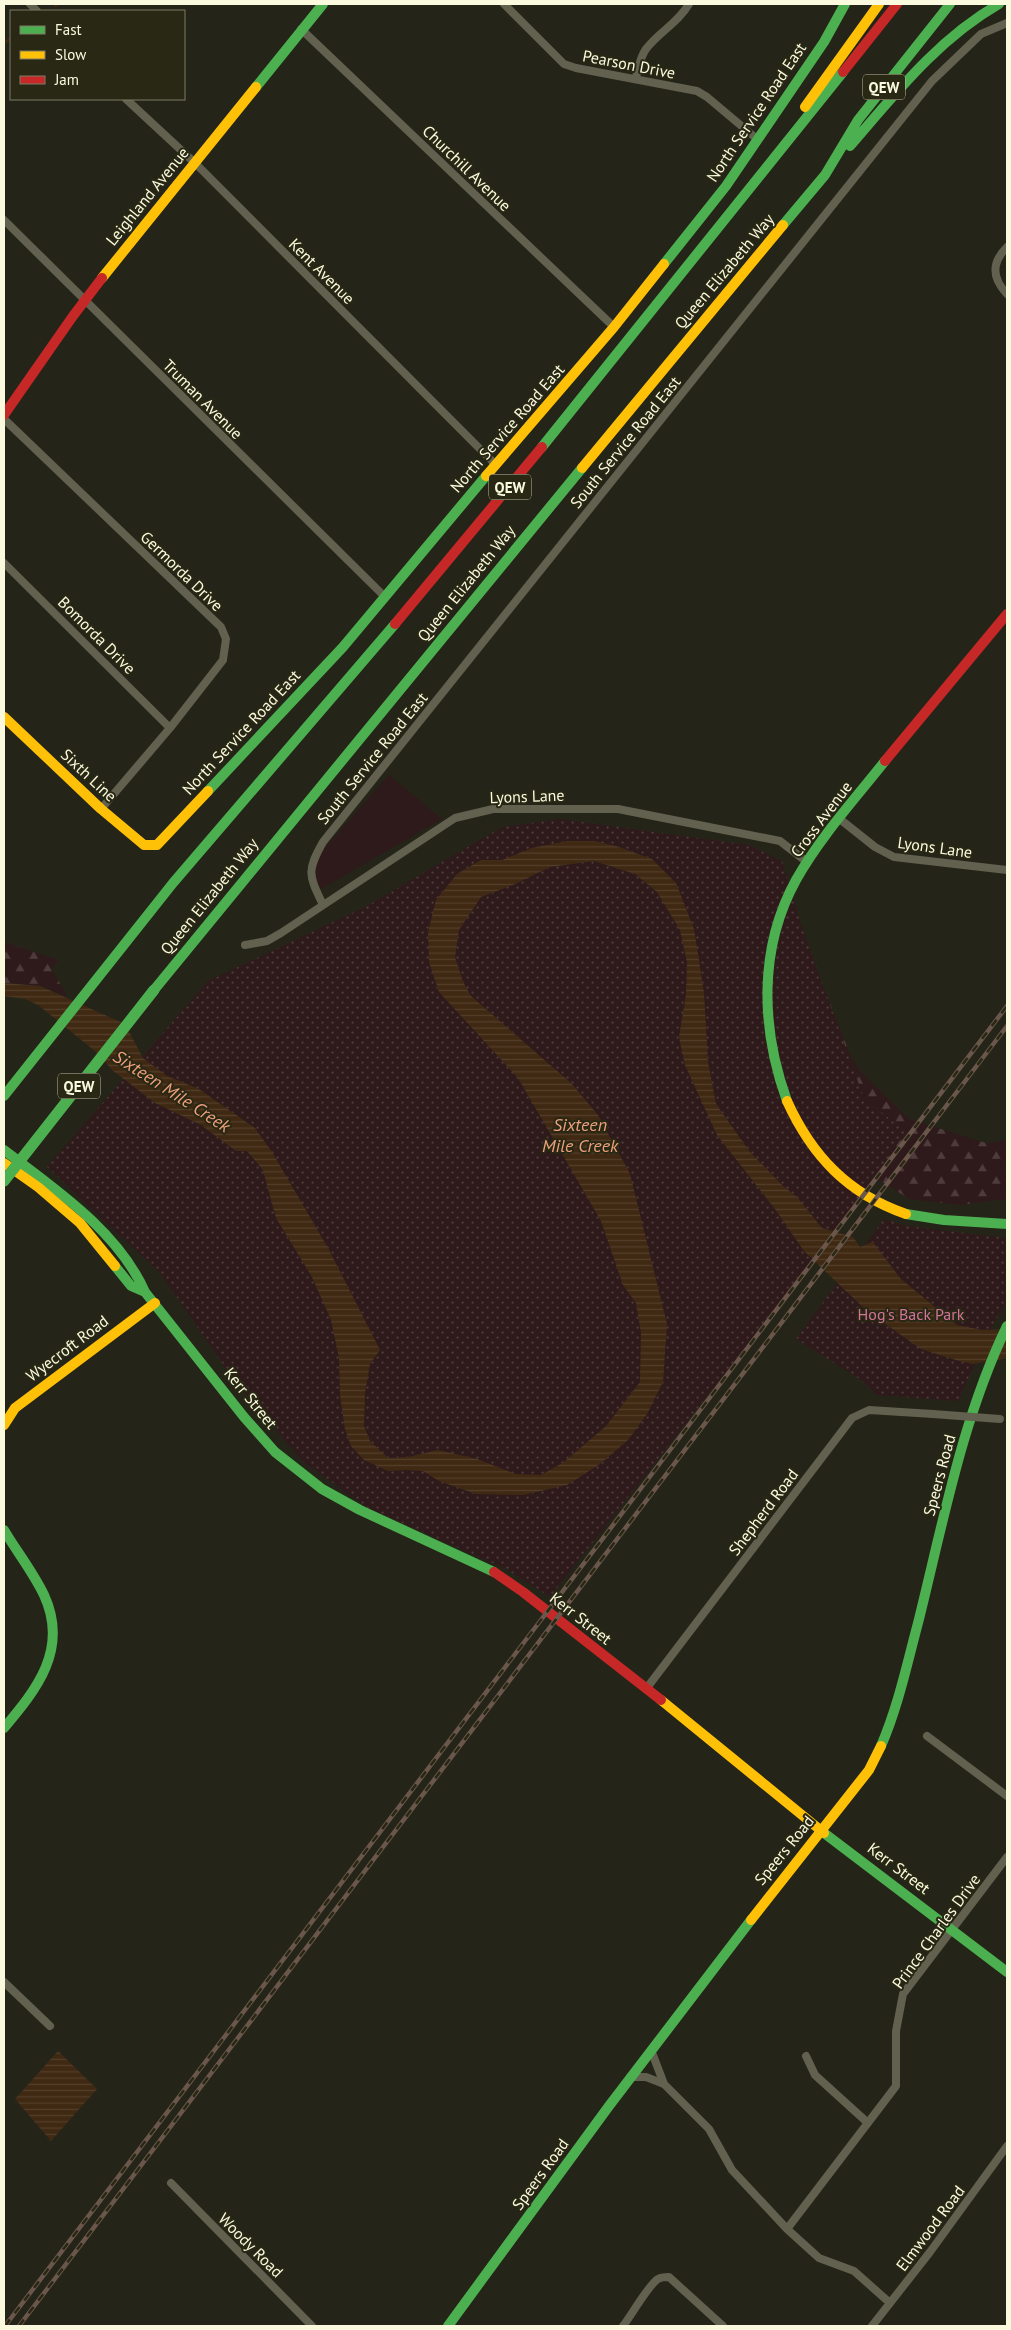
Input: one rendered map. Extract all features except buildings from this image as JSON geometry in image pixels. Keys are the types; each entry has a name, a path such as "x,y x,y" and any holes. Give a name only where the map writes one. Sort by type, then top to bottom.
{"main road":[{"name":"Leighland Avenue","path":"4,415 84,301 323,4"},
{"name":"North Service Road East","path":"157,845 343,647 384,596 614,327 726,186 824,42 845,4"},
{"path":"759,180 768,159 879,4"},
{"name":"Queen Elizabeth Way","path":"4,1096 173,883 465,542 759,180 897,4"},
{"name":"Queen Elizabeth Way","path":"4,1181 154,990 490,578 825,175 858,120 950,4"},
{"path":"825,175 899,89 979,14 999,4"},
{"name":"Cross Avenue","path":"1007,614 883,763 807,862 788,896 771,949 766,979 768,1039 775,1070 793,1115 816,1152 831,1169 871,1199 889,1208 918,1216 1007,1224"},
{"name":"Sixth Line","path":"4,717 101,809 144,845 157,845"},
{"name":"Kerr Street","path":"4,1150 43,1180 107,1236 143,1282 145,1292"},
{"name":"Kerr Street","path":"4,1163 38,1187 80,1223 132,1286 145,1292 155,1302 244,1417 269,1445 322,1489 360,1510 457,1553 489,1570 522,1592 717,1744 821,1830 952,1928 1007,1972"},
{"name":"Wyecroft Road","path":"4,1425 15,1408 155,1302"},
{"name":"Speers Road","path":"448,2326 506,2250 630,2077 752,1916 868,1770 883,1745 892,1721 957,1466 977,1397 1007,1326"},
{"path":"4,1530 49,1606 54,1644 48,1666 31,1697 4,1728"}],"street":[{"name":"Pearson Drive","path":"504,4 564,64 576,68 697,91 707,97 757,139"},
{"path":"636,78 641,58 646,48 682,16 689,4"},
{"name":"South Service Road East","path":"323,905 312,881 311,863 323,842 932,81 981,34 1007,23"},
{"name":"Churchill Avenue","path":"301,29 614,327"},
{"name":"Kent Avenue","path":"127,100 195,164 496,465"},
{"name":"Truman Avenue","path":"4,220 384,596"},
{"path":"1007,248 1000,255 994,271 996,279 1007,294"},
{"name":"Germorda Drive","path":"4,419 221,627 226,639 223,660 170,728 101,809"},
{"name":"Bomorda Drive","path":"4,563 170,728"},
{"name":"Lyons Lane","path":"244,945 267,941 455,818 493,809 618,809 780,841 807,862"},
{"name":"Lyons Lane","path":"841,820 875,847 894,857 1007,870"},
{"name":"Shepherd Road","path":"646,1689 852,1418 869,1410 1004,1420"},
{"path":"927,1736 1007,1796"},
{"name":"Prince Charles Drive","path":"787,2229 896,2086 896,2031 903,1994 1007,1858"},
{"path":"4,1982 50,2026"},
{"path":"651,2050 664,2084"},
{"path":"806,2056 815,2075 868,2123"},
{"path":"630,2077 646,2077 664,2084 709,2129 732,2170 787,2229 819,2258 854,2271 890,2302"},
{"name":"Elmwood Road","path":"872,2326 1007,2146"},
{"name":"Woody Road","path":"171,2183 312,2326"},
{"path":"623,2326 636,2310 650,2286 659,2278 669,2277 722,2326"}],"green space":[{"path":"389,775 442,819 321,889 314,875 318,856"},
{"path":"559,819 749,845 782,861 803,930 864,1098 906,1132 816,1257 550,1597 504,1568 368,1508 302,1461 234,1380 160,1273 47,1167 208,981 365,907 502,827"},
{"path":"4,942 59,960 51,968 68,997 40,986 4,983"},
{"path":"811,955 851,1057 862,1073 909,1119 986,1143 1007,1140 1007,1199 959,1205 909,1199 886,1184 862,1172"},
{"name":"Hog's Back Park","path":"884,1219 907,1226 1007,1238 1007,1301 991,1328 958,1401 877,1395 861,1380 796,1339"}],"water":[{"name":"Sixteen Mile Creek","path":"567,841 594,841 616,846 652,859 676,883 694,929 704,993 708,1062 716,1104 750,1152 783,1186 797,1197 822,1228 853,1237 860,1247 873,1242 901,1279 957,1325 982,1330 1007,1329 1007,1358 973,1364 921,1349 868,1312 804,1251 775,1209 717,1135 685,1065 679,1037 686,995 687,962 680,930 657,892 635,874 594,861 550,867 515,884 481,897 459,930 455,957 463,982 471,996 571,1083 598,1115 630,1174 667,1324 663,1382 647,1414 628,1440 600,1464 567,1485 523,1495 476,1494 439,1481 423,1471 388,1471 364,1460 351,1446 345,1429 340,1395 339,1358 331,1320 312,1277 276,1218 263,1170 247,1151 236,1151 201,1125 155,1103 112,1070 95,1051 38,1005 25,999 4,996 4,983 40,986 125,1024 143,1058 167,1076 199,1089 255,1128 272,1152 328,1248 380,1350 370,1364 365,1393 364,1426 370,1441 388,1458 408,1457 438,1450 477,1459 516,1474 541,1475 564,1462 606,1426 640,1382 641,1333 636,1303 623,1285 601,1221 518,1078 439,992 429,962 428,932 436,900 457,874 481,860 502,860 532,848"},
{"path":"58,2051 97,2089 51,2141 15,2099"}],"waterway":[{"path":"55,6 59,4"},
{"path":"4,43 10,39"}],"railway":[{"path":"5,2326 1007,1006"},
{"path":"19,2326 1007,1026"}],"traffic: fast":[{"path":"256,87 323,4"},
{"path":"664,264 726,186 824,42 845,4"},
{"path":"783,225 825,175 858,120 950,4"},
{"path":"850,146 918,69 956,34 999,4"},
{"path":"542,447 843,72"},
{"path":"154,990 582,468"},
{"path":"208,791 343,647 486,476"},
{"path":"4,1096 173,883 395,624"},
{"path":"787,1101 778,1074 768,1018 770,961 775,934 784,906 805,864 827,833 885,761"},
{"path":"4,1181 154,990"},
{"path":"4,1150 64,1196 102,1231 119,1250 145,1292"},
{"path":"906,1214 944,1220 1007,1224"},
{"path":"115,1266 131,1286 145,1292 244,1417 275,1452 322,1489 360,1510 494,1572"},
{"path":"881,1746 902,1685 945,1510 966,1434 991,1361 1007,1326"},
{"path":"4,1530 44,1595 51,1615 53,1633 51,1651 38,1683 4,1728"},
{"path":"824,1833 1007,1972"},
{"path":"448,2326 609,2106 751,1920"}],"traffic: slow":[{"path":"805,107 879,4"},
{"path":"102,278 256,87"},
{"path":"582,468 783,225"},
{"path":"486,476 614,327 664,264"},
{"path":"4,717 101,809 144,845 157,845 208,791"},
{"path":"787,1101 808,1139 834,1171 866,1196 906,1214"},
{"path":"4,1163 38,1187 80,1223 115,1266"},
{"path":"4,1425 15,1408 155,1303"},
{"path":"661,1700 824,1833"},
{"path":"751,1920 869,1770 881,1746"}],"traffic: jam":[{"path":"843,72 897,4"},
{"path":"4,415 102,278"},
{"path":"395,624 542,447"},
{"path":"885,761 1007,614"},
{"path":"494,1572 523,1592 661,1700"}]}
